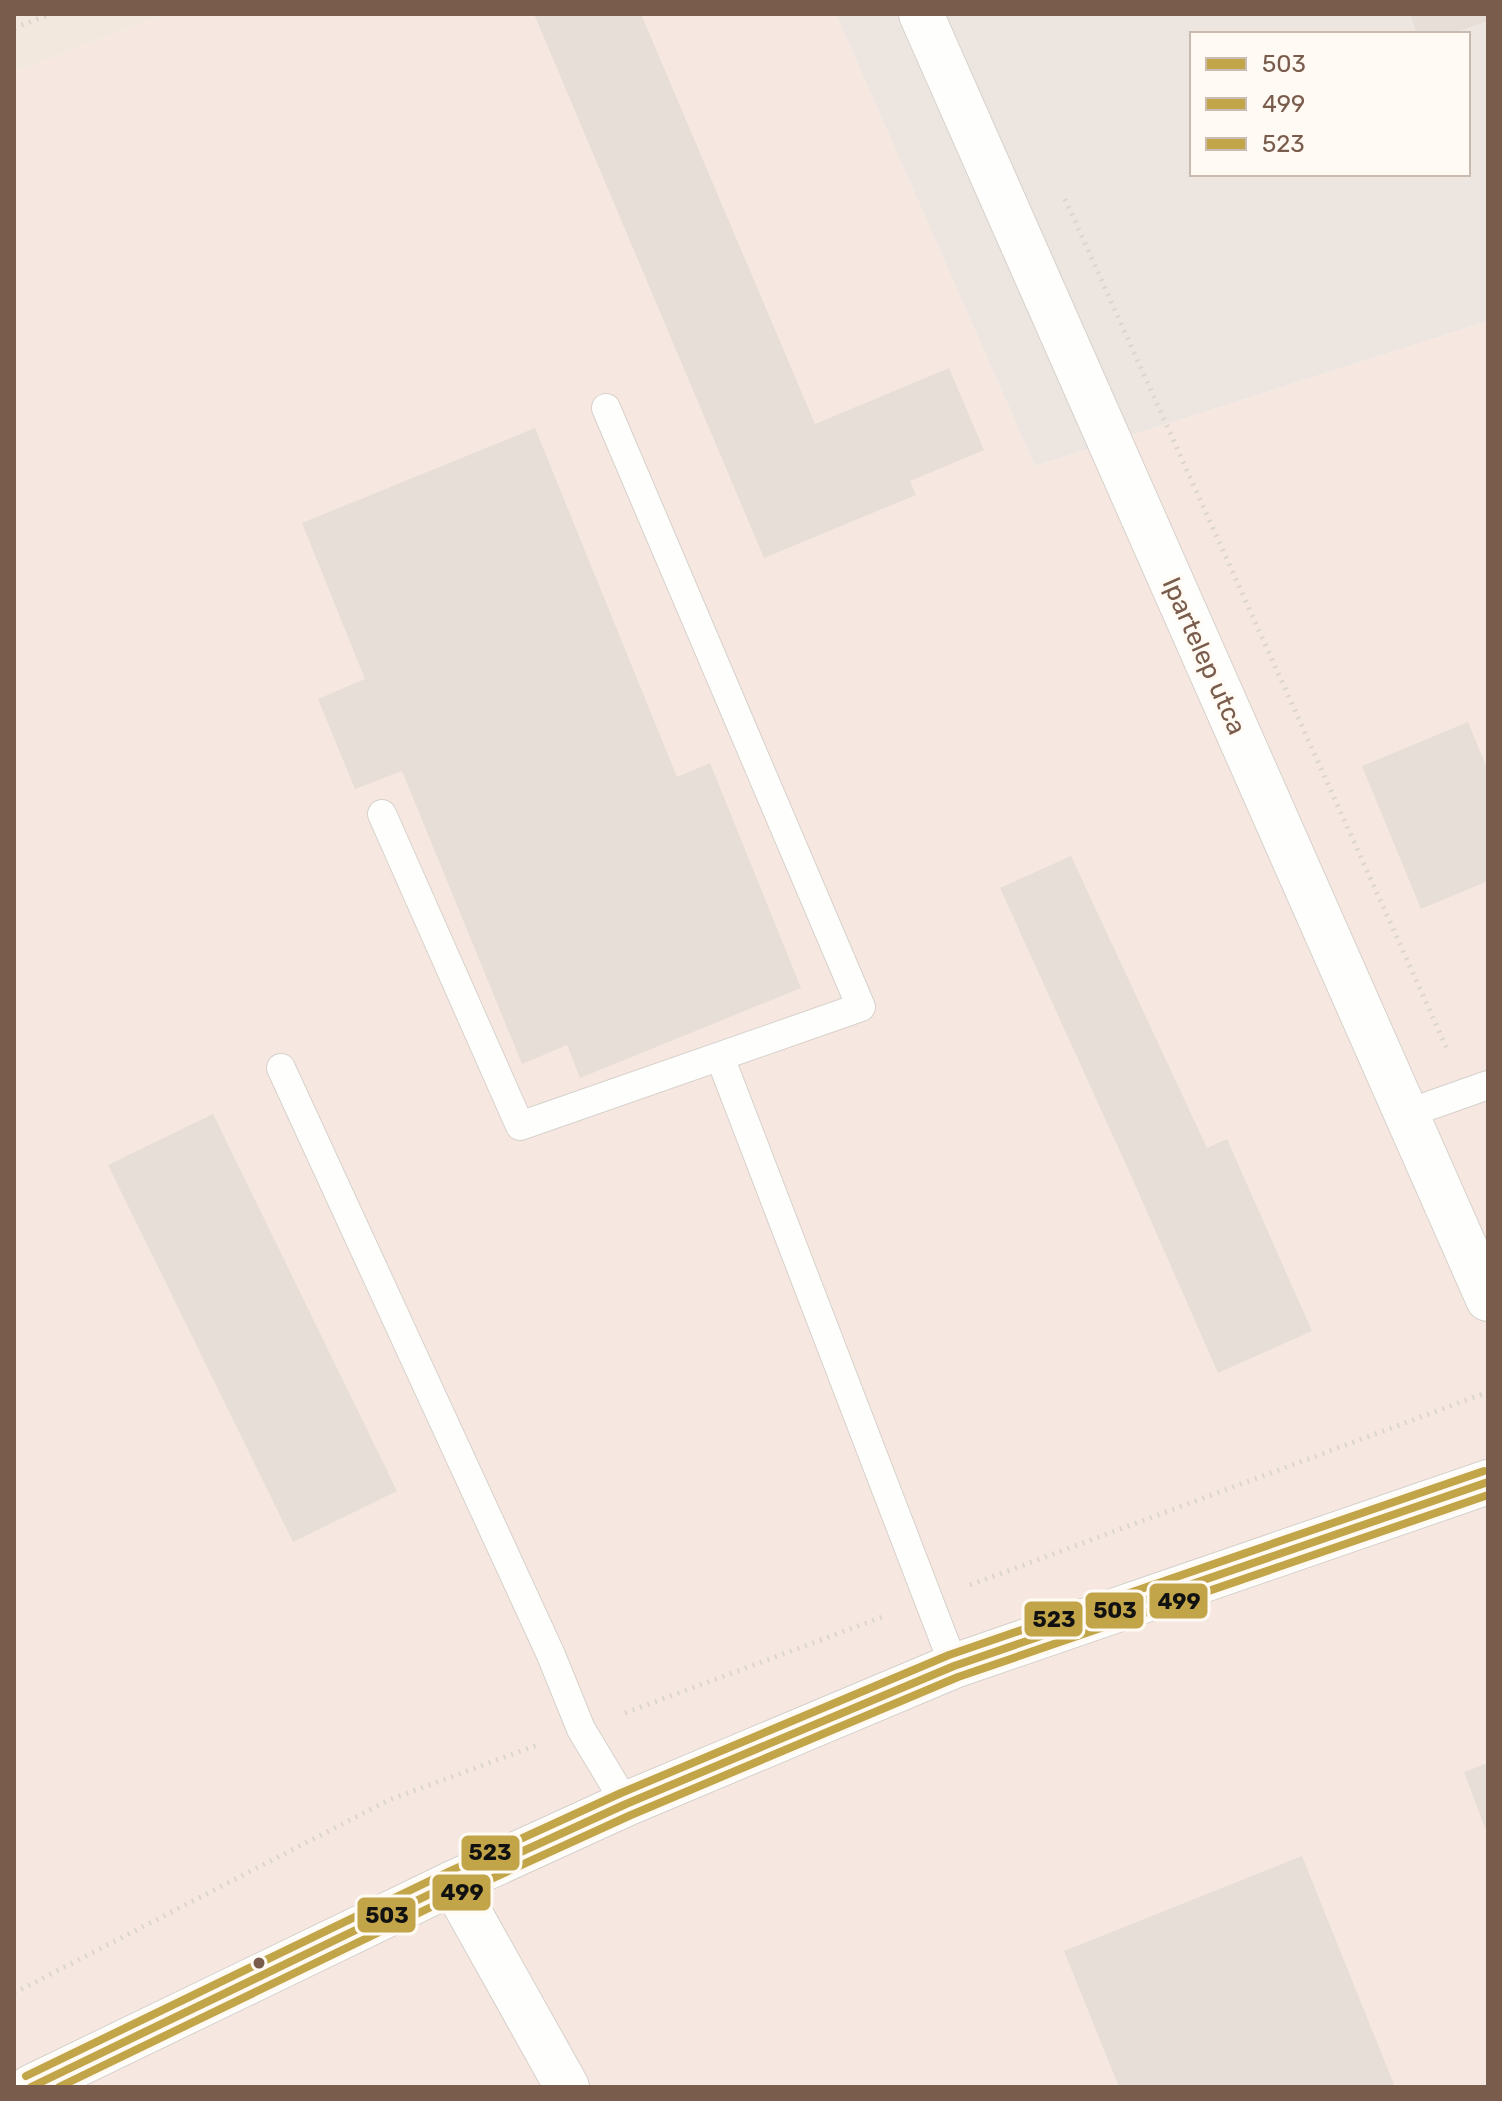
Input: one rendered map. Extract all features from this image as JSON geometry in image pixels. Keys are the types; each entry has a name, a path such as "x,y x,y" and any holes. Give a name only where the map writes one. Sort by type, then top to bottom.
{"street":[{"name":"Ipartelep utca","path":"921,14 1406,1114 1485,1281"},
{"path":"31,2087 453,1883 626,1804 954,1666 1488,1482"},
{"path":"453,1883 567,2087"}],"lane":[{"path":"382,814 520,1126 861,1007 606,408"},
{"path":"720,1057 954,1666"},
{"path":"281,1068 551,1655 581,1729 626,1804"},
{"path":"1406,1114 1478,1089"}],"path":[{"path":"14,28 51,14"},
{"path":"1060,189 1478,1089"},
{"path":"14,1993 389,1800 1488,1392"}],"shaded area":[{"path":"14,14 166,14 14,72"},
{"path":"166,14 836,14 1035,466 1488,321 1488,2087 14,2087 14,72"},
{"path":"836,14 1488,14 1488,321 1035,466"}],"building":[{"path":"534,14 641,14 815,424 949,368 984,450 910,481 916,495 764,558"},
{"path":"1410,14 1488,14 1488,21 1456,32 1416,32"},
{"path":"535,428 677,777 710,763 801,988 580,1078 567,1045 522,1064 402,771 355,789 318,699 365,679 302,523"},
{"path":"1468,722 1488,771 1488,881 1421,909 1362,766"},
{"path":"1071,856 1207,1148 1227,1139 1312,1331 1218,1373 1000,888"},
{"path":"213,1114 397,1491 293,1542 108,1165"},
{"path":"1488,1763 1488,1836 1464,1772"},
{"path":"1302,1856 1395,2087 1119,2087 1064,1951"}],"transit line":[{"name":"523","path":"26,2076 448,1872 621,1793 949,1655 1484,1471"},
{"name":"503","path":"31,2087 453,1883 626,1804 954,1666 1488,1482"},
{"name":"499","path":"59,2087 458,1894 631,1815 958,1677 1488,1495"}]}
